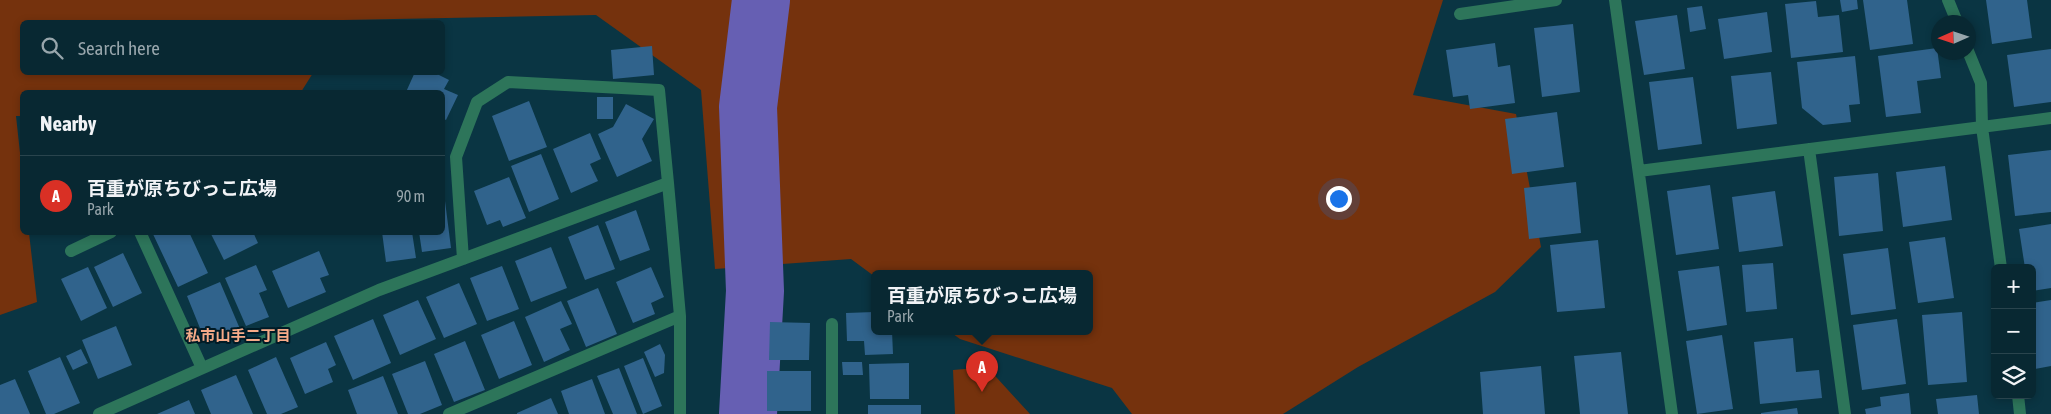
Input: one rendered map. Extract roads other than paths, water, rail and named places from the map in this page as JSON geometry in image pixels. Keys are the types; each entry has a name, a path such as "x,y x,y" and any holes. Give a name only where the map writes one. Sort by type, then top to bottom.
{"street":[{"path":"1460,14 1556,0"},
{"path":"1615,0 1672,414"},
{"path":"1948,0 1954,15"},
{"path":"1972,60 1981,83 1982,127 2000,264"},
{"path":"463,259 456,157 477,102 508,82 660,90 680,316 680,414"},
{"path":"1639,170 2051,118"},
{"path":"1809,149 1845,414"},
{"path":"99,414 379,290 668,183"},
{"path":"71,251 105,235"},
{"path":"141,235 202,368"},
{"path":"449,414 680,316"},
{"path":"832,324 832,414"},
{"path":"2018,399 2020,414"}],"waterway":[{"path":"748,414 755,291 748,107 761,0"}],"place":[{"name":"百重が原ちびっこ広場","path":"982,392"}],"district":[{"name":"私市山手二丁目","path":"238,335"}]}
